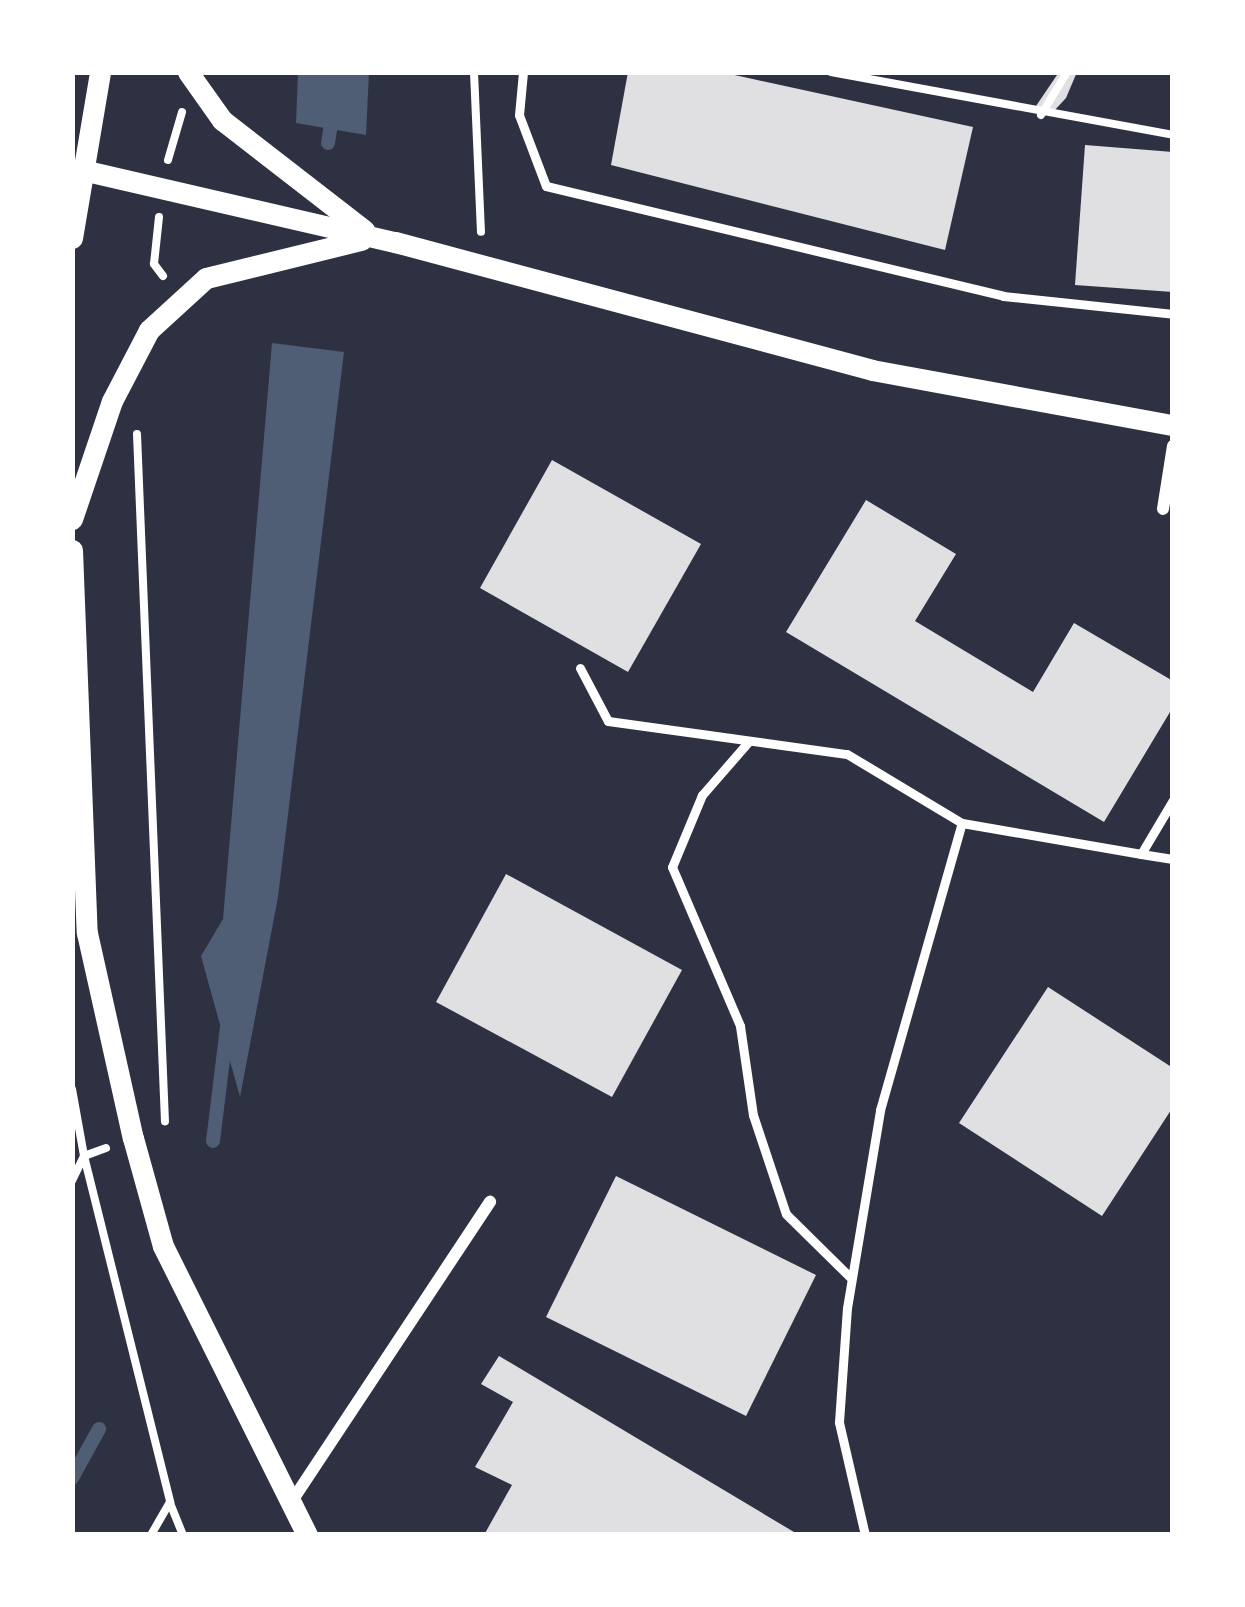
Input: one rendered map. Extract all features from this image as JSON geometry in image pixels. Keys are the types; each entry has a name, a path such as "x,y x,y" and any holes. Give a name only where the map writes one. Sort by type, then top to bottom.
{"street":[{"path":"72,238 78,169 100,72"},
{"path":"193,82 374,237"},
{"path":"78,169 374,237 872,370 1173,424"},
{"path":"72,519 112,401 149,330 206,278 271,256 374,237"},
{"path":"1163,509 1173,446"},
{"path":"72,550 87,933 133,1138 163,1246 307,1535"},
{"path":"292,1501 490,1202"}],"lane":[{"path":"523,72 519,115 545,186 1003,296 1173,314"},
{"path":"580,668 608,721 847,754 962,823 1173,860"},
{"path":"749,741 702,795 672,867 740,1026 753,1115 786,1214 851,1278"},
{"path":"1141,854 1173,800"},
{"path":"866,1535 838,1422 851,1278 880,1110 962,823"}],"path":[{"path":"474,72 484,268"},
{"path":"831,72 1041,115 1173,135"},
{"path":"1041,115 1067,72"},
{"path":"181,301 154,264 175,122 193,82"},
{"path":"72,1181 84,1156 133,1138 165,1135 136,436 142,414"},
{"path":"72,1089 84,1156 170,1502 183,1535"},
{"path":"151,1535 170,1502"}],"water":[{"path":"298,72 369,72 366,135 296,123"},
{"path":"272,343 344,352 278,897 240,1097 201,956 223,919"}],"building":[{"path":"628,72 721,72 973,127 945,250 611,165"},
{"path":"1059,72 1077,72 1066,98 1053,112 1034,109"},
{"path":"1085,145 1173,152 1173,292 1075,285"},
{"path":"552,460 701,544 628,672 480,588"},
{"path":"866,500 956,554 915,621 1033,692 1074,623 1173,681 1173,707 1104,822 786,632"},
{"path":"506,874 682,970 612,1097 436,1002"},
{"path":"1048,987 1173,1068 1173,1107 1102,1216 959,1123"},
{"path":"616,1176 816,1275 746,1416 546,1317"},
{"path":"499,1356 799,1535 484,1535 512,1485 475,1467 513,1402 481,1384"}],"waterway":[{"path":"328,143 333,113"},
{"path":"213,1141 227,1027"},
{"path":"72,1478 99,1429"}]}
